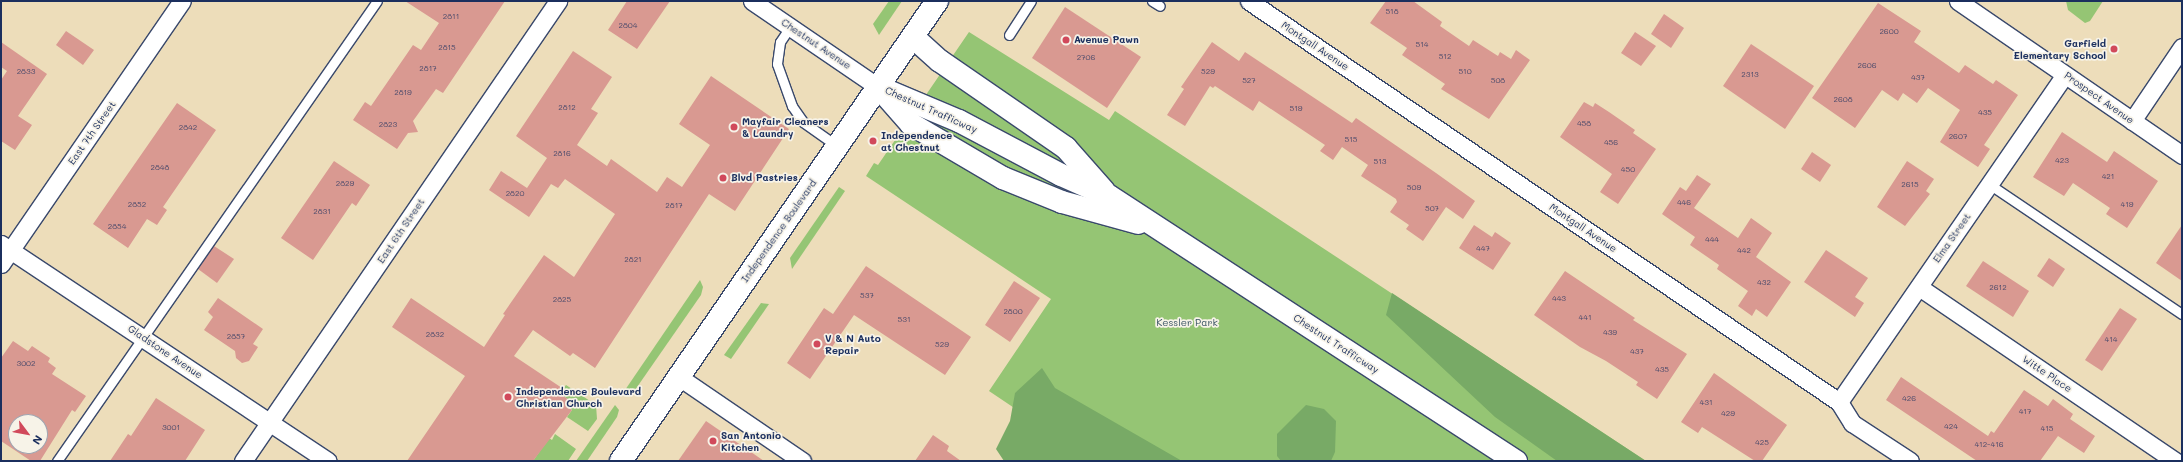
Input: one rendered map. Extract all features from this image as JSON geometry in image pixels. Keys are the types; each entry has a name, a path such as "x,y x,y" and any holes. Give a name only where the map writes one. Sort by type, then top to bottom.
{"street":[{"name":"East 7th Street","path":"1,264 6,247 182,1"},
{"name":"East 6th Street","path":"243,461 558,1"},
{"name":"Chestnut Avenue","path":"752,1 878,87"},
{"name":"Independence Boulevard","path":"621,461 937,1"},
{"name":"Montgall Avenue","path":"1249,1 1839,402 1852,423 1910,461"},
{"name":"Prospect Avenue","path":"1958,1 2182,155"},
{"path":"913,37 940,61 1066,148 1109,196"},
{"path":"2132,121 2182,47"},
{"name":"Elma Street","path":"1839,402 2065,75"},
{"name":"Chestnut Trafficway","path":"878,87 959,121 1061,175 1109,196 1516,461"},
{"name":"Chestnut Trafficway","path":"878,87 911,124 1003,178 1062,202 1156,228"},
{"name":"Gladstone Avenue","path":"6,247 328,461"},
{"name":"Witte Place","path":"1919,287 2175,461"},
{"path":"679,377 802,461"}],"lane":[{"path":"57,461 142,337 378,1"},
{"path":"1009,35 1031,1"},
{"path":"790,26 780,42 777,64 792,106 802,122 838,146"},
{"path":"1990,184 2182,314"}],"green space":[{"path":"889,1 902,1 879,35 873,24"},
{"path":"2066,1 2103,1 2090,21 2085,23 2068,10"},
{"name":"Kessler Park","path":"969,32 1109,120 1115,111 1646,461 1093,461 989,391 1051,299 866,176 874,163 878,165"},
{"path":"839,187 845,191 792,269 790,258"},
{"path":"700,280 703,287 701,295 635,390 629,394 623,393"},
{"path":"1392,293 1646,461 1557,461 1495,417 1386,315"},
{"path":"761,303 769,304 731,359 724,355"},
{"path":"1042,368 1055,388 1182,461 1004,461 996,449 1010,421 1015,393"},
{"path":"566,385 596,405 597,419 588,431 567,417 572,410 569,407 572,402 559,393"},
{"path":"615,405 619,410 617,417 587,461 576,461"},
{"path":"1306,405 1324,409 1336,421 1335,452 1331,461 1281,461 1277,456 1277,434"},
{"path":"555,434 576,449 568,461 533,461 549,438 552,440"}],"building":[{"path":"405,1 505,1 443,93 436,89 413,121 418,132 408,133 397,149 353,120 365,102 371,106 413,45 421,50 439,23"},
{"path":"627,1 670,1 637,49 608,30"},
{"path":"1386,1 1413,1 1442,22 1440,26 1469,46 1473,40 1498,56 1500,52 1511,59 1516,50 1530,60 1489,119 1441,89 1445,84 1402,55 1407,48 1370,23"},
{"path":"1878,3 1921,31 1914,42 1959,73 1965,65 1993,84 1996,80 2018,95 1984,145 1990,149 1978,167 1940,142 1960,110 1928,88 1917,103 1903,93 1898,101 1882,90 1855,128 1812,98"},
{"path":"1065,7 1141,57 1107,108 1032,58"},
{"path":"1664,14 1684,28 1671,48 1651,34"},
{"path":"66,31 94,50 83,65 56,45"},
{"path":"1635,32 1656,46 1641,66 1621,53"},
{"path":"1,42 47,74 18,116 32,125 15,150 1,141 1,80 7,71 1,67"},
{"path":"1212,42 1239,61 1245,52 1352,123 1356,118 1475,201 1463,219 1446,207 1423,241 1406,229 1409,225 1390,212 1397,202 1396,199 1361,176 1368,165 1342,147 1333,160 1320,151 1325,145 1259,101 1253,111 1215,86 1213,88 1210,86 1185,126 1167,115 1184,89 1181,87"},
{"path":"1751,44 1814,86 1785,129 1723,86"},
{"path":"573,51 612,77 591,109 598,113 577,145 607,166 611,159 657,192 667,177 682,187 710,145 679,124 711,76 789,129 735,211 709,194 595,368 573,353 570,356 533,330 514,356 562,388 559,393 572,402 569,408 572,410 533,461 407,461 465,376 392,327 411,298 484,347 505,315 503,314 544,255 574,277 615,214 565,179 558,188 551,184 529,217 489,190 501,171 527,188 547,158 516,136"},
{"path":"1584,102 1593,107 1595,103 1609,112 1635,130 1633,133 1656,149 1618,204 1600,192 1612,174 1560,137"},
{"path":"177,103 216,130 163,207 167,210 157,225 147,219 128,248 93,224"},
{"path":"2062,132 2107,162 2114,151 2158,181 2127,228 2106,214 2110,208 2073,183 2064,196 2033,177"},
{"path":"1812,152 1831,165 1820,182 1801,169"},
{"path":"334,161 370,185 356,206 352,203 313,260 281,238"},
{"path":"1907,161 1934,179 1926,191 1930,194 1905,226 1877,207"},
{"path":"1697,175 1711,184 1694,208 1738,238 1751,218 1772,233 1756,257 1791,282 1767,317 1756,309 1752,316 1738,306 1748,291 1717,269 1719,265 1690,245 1695,237 1662,214 1680,187 1686,191"},
{"path":"1474,225 1492,237 1495,232 1511,243 1493,270 1459,248"},
{"path":"2182,225 2182,281 2156,263"},
{"path":"214,246 234,259 217,283 198,269"},
{"path":"1826,250 1868,278 1855,297 1864,303 1855,317 1804,282"},
{"path":"2049,258 2065,269 2053,287 2037,276"},
{"path":"1983,261 2029,291 2013,317 1966,286"},
{"path":"866,266 971,337 945,375 854,315 810,379 787,363 824,308 833,314"},
{"path":"1565,271 1635,318 1633,320 1687,354 1657,399 1636,385 1638,382 1606,361 1580,347 1534,315"},
{"path":"1014,281 1040,298 1010,342 985,325"},
{"path":"218,298 263,329 253,344 258,347 249,361 242,363 236,358 235,351 204,330 213,317 208,312"},
{"path":"2120,308 2137,319 2102,371 2085,360"},
{"path":"13,341 28,351 32,346 50,358 48,362 56,368 52,374 86,396 75,412 72,410 48,448 48,414 8,414 8,446 1,441 1,358"},
{"path":"1714,373 1787,425 1762,461 1755,461 1702,427 1698,433 1681,422"},
{"path":"1901,377 1988,436 1991,431 1994,433 2024,390 2048,406 2053,399 2073,414 2070,419 2095,436 2084,453 2058,436 2040,461 1977,461 1886,400"},
{"path":"156,398 205,430 185,461 110,461 128,434 131,436"},
{"name":"San Antonio Kitchen","path":"706,421 764,461 678,461"},
{"path":"933,435 949,446 947,451 961,461 915,461"},
{"path":"20,454 44,454 40,461 31,461"}],"place":[{"name":"Avenue Pawn","path":"1066,40"},
{"name":"Garfield Elementary School","path":"2114,49"},
{"name":"Mayfair Cleaners & Laundry","path":"734,127"},
{"name":"Independence at Chestnut","path":"873,141"},
{"name":"Blvd Pastries","path":"723,178"},
{"name":"V & N Auto Repair","path":"817,344"},
{"name":"Independence Boulevard Christian Church","path":"508,397"},
{"name":"San Antonio Kitchen","path":"713,441"}]}
